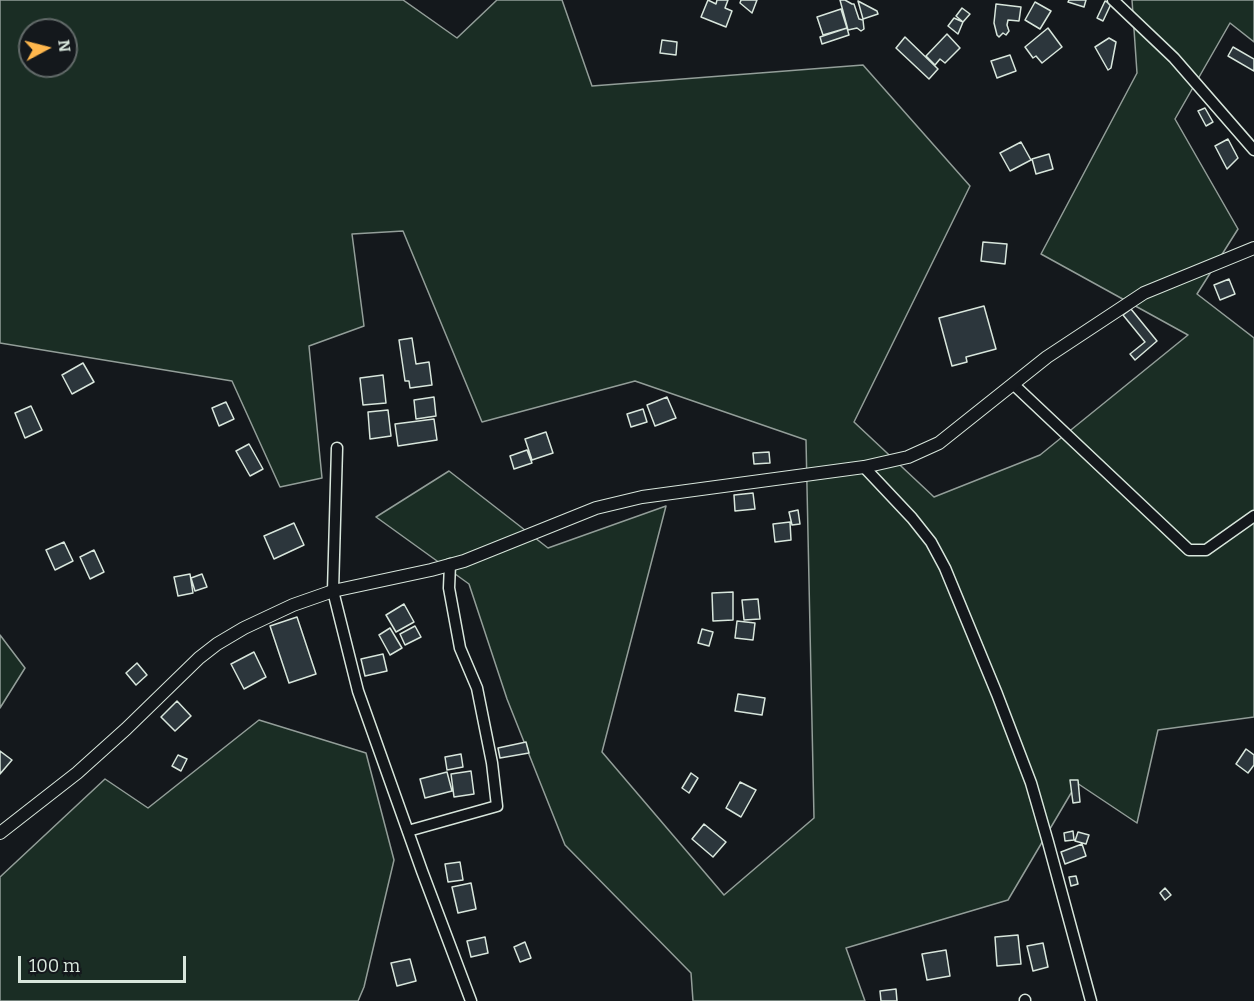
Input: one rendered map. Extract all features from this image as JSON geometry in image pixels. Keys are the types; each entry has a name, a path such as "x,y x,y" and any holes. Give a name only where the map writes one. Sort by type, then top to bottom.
{"street":[{"path":"1113,0 1174,58 1254,150"},
{"path":"0,833 77,773 199,658 244,628 293,604 333,591 464,561 596,508 642,497 864,467 908,457 939,443 1047,357 1144,293 1254,248"},
{"path":"1013,384 1189,550 1206,550 1254,516"},
{"path":"337,448 333,591 358,691 471,1001"},
{"path":"864,467 912,518 931,542 945,568 1031,783 1091,1001"},
{"path":"408,831 497,806 492,763 477,687 460,648 449,588 450,564"}],"green space":[{"path":"0,0 403,0 457,38 497,0 562,0 592,86 863,65 970,186 854,422 934,497 1040,455 1188,335 1041,254 1137,73 1132,0 1254,0 1254,42 1230,23 1175,119 1238,229 1197,294 1254,338 1254,717 1158,730 1137,823 1077,783 1008,900 846,948 865,1001 693,1001 691,973 565,845 507,699 469,584 376,517 449,471 548,548 666,506 602,752 724,895 814,818 806,440 635,381 482,422 403,231 352,234 364,326 309,346 322,478 280,487 232,381 0,343"},
{"path":"0,635 25,668 0,708"},
{"path":"259,720 366,753 394,860 364,987 358,1001 0,1001 0,877 105,779 148,808"}],"building":[{"path":"708,0 716,4 717,0 728,0 725,8 732,11 726,27 701,17"},
{"path":"741,0 757,0 752,13 740,3"},
{"path":"840,0 854,4 859,19 863,20 864,29 861,31 857,28 848,30"},
{"path":"1069,0 1086,0 1084,7 1068,2"},
{"path":"858,1 877,11 878,14 863,19"},
{"path":"1105,1 1111,4 1103,21 1097,18"},
{"path":"1035,2 1051,11 1040,29 1025,20"},
{"path":"996,4 1021,7 1019,21 1008,20 1009,31 1006,35 1003,33 999,37 994,23"},
{"path":"962,8 970,14 963,22 956,16"},
{"path":"841,9 847,28 823,35 817,17"},
{"path":"954,18 963,22 958,34 948,26"},
{"path":"847,28 849,35 822,44 820,37"},
{"path":"1048,28 1062,47 1042,63 1036,56 1033,58 1025,47"},
{"path":"947,34 960,48 945,63 940,59 935,65 926,56"},
{"path":"905,37 938,69 929,79 896,48"},
{"path":"1109,38 1116,42 1111,68 1108,70 1095,47"},
{"path":"662,40 677,42 676,55 660,53"},
{"path":"1233,47 1254,59 1254,71 1228,56"},
{"path":"1010,55 1016,71 997,78 991,61"},
{"path":"1205,108 1213,122 1206,126 1198,111"},
{"path":"1228,139 1238,158 1227,169 1215,146"},
{"path":"1021,142 1031,160 1010,171 1000,153"},
{"path":"1049,154 1053,169 1036,174 1032,159"},
{"path":"983,242 1007,244 1005,264 981,261"},
{"path":"1229,279 1235,294 1220,300 1214,285"},
{"path":"984,306 996,349 966,357 967,362 952,366 939,318"},
{"path":"1131,309 1157,341 1135,360 1130,354 1145,342 1123,315"},
{"path":"412,338 416,364 429,362 432,385 410,388 409,381 405,381 399,340"},
{"path":"83,363 94,382 72,394 62,375"},
{"path":"383,375 386,403 363,405 360,378"},
{"path":"434,397 436,416 416,419 414,400"},
{"path":"667,397 676,418 655,426 647,405"},
{"path":"226,402 234,419 219,426 212,408"},
{"path":"31,406 42,430 25,438 15,413"},
{"path":"643,409 647,422 631,427 627,414"},
{"path":"388,410 391,436 370,439 368,412"},
{"path":"434,419 437,440 398,446 395,424"},
{"path":"546,432 553,453 532,460 525,439"},
{"path":"249,444 263,469 250,476 236,451"},
{"path":"527,450 532,463 514,469 510,456"},
{"path":"769,452 770,463 754,464 753,453"},
{"path":"753,493 755,509 735,511 734,495"},
{"path":"798,510 800,524 792,525 789,512"},
{"path":"790,522 791,540 775,542 773,524"},
{"path":"294,523 304,545 274,559 264,536"},
{"path":"64,542 73,561 55,570 46,550"},
{"path":"94,550 104,572 90,579 80,557"},
{"path":"190,574 193,593 178,596 174,577"},
{"path":"202,574 207,587 195,591 191,578"},
{"path":"733,592 733,620 713,621 712,593"},
{"path":"758,599 760,619 744,620 742,600"},
{"path":"404,604 414,622 396,632 386,615"},
{"path":"297,617 316,674 289,683 270,626"},
{"path":"737,621 755,623 753,640 735,638"},
{"path":"415,626 421,637 405,645 400,634"},
{"path":"390,628 402,648 390,655 379,635"},
{"path":"702,629 713,632 709,646 698,643"},
{"path":"254,652 266,677 244,689 231,664"},
{"path":"383,654 387,671 365,676 361,659"},
{"path":"137,663 147,675 136,685 126,673"},
{"path":"738,694 765,698 762,715 735,711"},
{"path":"177,701 191,716 175,731 161,717"},
{"path":"526,742 529,753 500,758 498,748"},
{"path":"1246,749 1254,755 1254,765 1248,773 1236,764"},
{"path":"0,751 12,760 0,774"},
{"path":"461,754 463,767 447,770 445,757"},
{"path":"178,755 187,759 181,771 172,766"},
{"path":"471,771 474,794 454,797 451,774"},
{"path":"447,772 452,791 425,798 420,779"},
{"path":"691,773 698,778 689,793 682,788"},
{"path":"1070,780 1078,780 1080,802 1073,803"},
{"path":"740,782 756,790 741,817 726,808"},
{"path":"704,824 726,842 713,857 692,839"},
{"path":"1073,831 1074,840 1065,841 1064,833"},
{"path":"1078,832 1089,835 1086,844 1075,841"},
{"path":"1082,844 1086,856 1065,864 1061,852"},
{"path":"460,862 463,880 448,882 445,864"},
{"path":"1076,876 1078,884 1071,886 1069,877"},
{"path":"471,883 476,909 458,913 452,887"},
{"path":"1165,888 1171,895 1165,900 1160,893"},
{"path":"1018,935 1021,964 997,966 995,937"},
{"path":"485,937 488,953 471,957 467,941"},
{"path":"525,942 531,958 520,962 514,947"},
{"path":"1043,943 1048,967 1033,971 1027,946"},
{"path":"946,950 950,976 927,980 922,954"},
{"path":"410,959 416,981 397,986 391,963"},
{"path":"896,989 897,1001 881,1001 880,991"}]}
